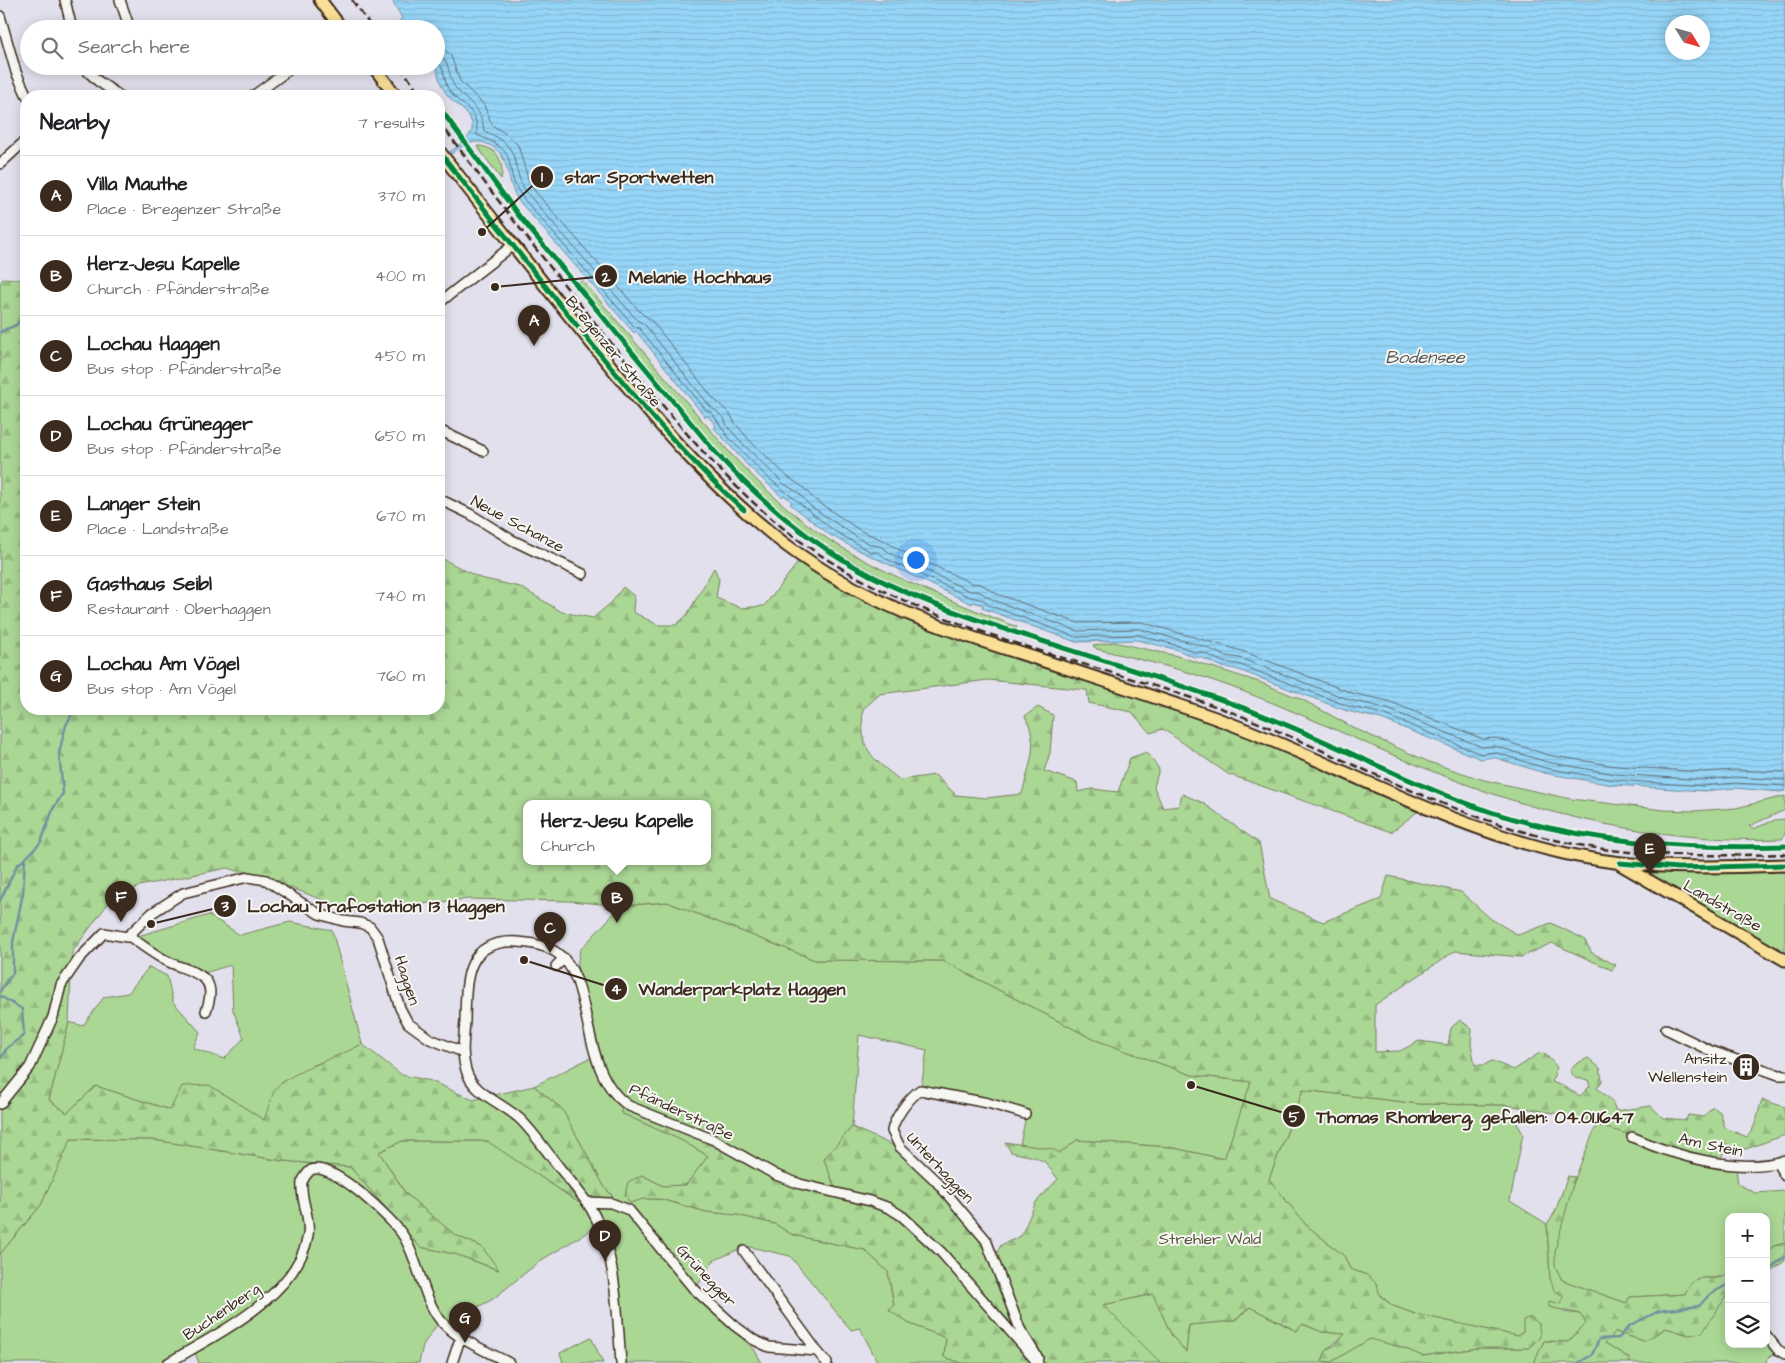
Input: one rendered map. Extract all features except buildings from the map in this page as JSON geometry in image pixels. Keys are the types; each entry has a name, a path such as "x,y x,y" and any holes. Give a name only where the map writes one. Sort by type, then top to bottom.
{"main road":[{"path":"320,0 335,20"},
{"path":"380,75 391,90"},
{"name":"Bregenzer Straße","path":"445,158 512,246 626,385 694,464 784,542 855,589 921,620 1235,724 1428,808 1493,834 1558,852 1620,863 1678,868 1785,865"},
{"name":"Landstraße","path":"1620,863 1622,867 1785,960"}],"street":[{"path":"65,0 70,20"},
{"path":"120,0 127,20"},
{"path":"0,16 16,72 24,90"},
{"path":"92,75 111,90"},
{"path":"261,90 282,75"},
{"path":"0,164 20,146"},
{"path":"445,298 512,246"},
{"path":"445,433 483,451"},
{"name":"Neue Schanze","path":"445,503 470,514 512,540 583,574"},
{"name":"Haggen","path":"129,936 152,913 178,895 248,877 270,882 303,905 323,916 360,923 370,927 378,938 400,1008 408,1023 430,1039 463,1052"},
{"path":"0,1104 30,1067 53,1017 61,985 100,934 107,933 123,938 129,936 163,959 196,972 205,979 211,992 206,1011"},
{"path":"556,966 564,958 546,948 517,942 497,943 478,953 468,972 463,1052 466,1071 474,1084 528,1127 587,1202 598,1223 616,1289 621,1363"},
{"name":"Pfänderstraße","path":"564,958 576,982 599,1066 608,1087 620,1100 660,1119 714,1140 776,1175 800,1184 870,1201 889,1208 902,1216 941,1252 1038,1363"},
{"path":"1666,1029 1711,1051 1779,1075 1785,1075"},
{"name":"Unterhaggen","path":"1025,1114 988,1103 920,1090 914,1094 898,1117 892,1131 900,1148 936,1181 986,1240 1020,1329 1038,1356 1038,1363"},
{"name":"Am Stein","path":"1632,1137 1666,1150 1731,1165 1753,1167 1781,1162"},
{"path":"1781,1162 1785,1176"},
{"name":"Buchenberg","path":"168,1363 258,1307 284,1281 300,1257 307,1241 309,1225 302,1186 304,1179 313,1170 328,1172 344,1180 390,1220 404,1236 439,1318 460,1336"},
{"name":"Grünegger","path":"587,1202 611,1203 629,1210 703,1298 754,1340 774,1348 817,1351"},
{"path":"744,1251 827,1363"},
{"path":"452,1363 460,1336 509,1363"},
{"path":"1770,1340 1778,1350 1785,1354"}],"green space":[{"path":"477,146 489,149 498,156 502,166 501,179"},
{"name":"Strehler Wald","path":"4,278 20,279 20,715 445,715 445,560 480,578 520,587 562,612 593,618 612,602 623,587 634,596 633,612 658,625 676,625 687,615 714,568 719,579 716,598 741,608 764,606 800,560 859,596 894,614 1171,707 1248,736 1421,809 1391,832 1228,774 1163,729 1150,733 1132,712 1089,703 1087,690 988,680 880,694 863,709 863,734 869,751 881,765 900,780 935,775 956,795 986,798 1022,794 1032,754 1032,736 1025,716 1038,707 1053,715 1050,753 1044,771 1077,782 1078,792 1092,789 1118,792 1130,758 1147,752 1159,769 1154,787 1163,808 1179,806 1182,794 1203,803 1259,843 1270,899 1323,922 1381,899 1388,876 1461,892 1491,919 1518,935 1551,923 1584,939 1592,953 1616,965 1612,970 1552,943 1521,957 1455,951 1375,1005 1375,1052 1400,1051 1419,1041 1448,1045 1451,1028 1460,1020 1472,1029 1471,1044 1475,1065 1484,1065 1492,1061 1514,1070 1538,1054 1544,1053 1557,1067 1552,1082 1580,1096 1590,1086 1588,1080 1575,1078 1570,1071 1576,1064 1588,1058 1600,1068 1602,1081 1597,1088 1612,1101 1616,1111 1651,1106 1663,1118 1686,1120 1688,1115 1703,1117 1713,1107 1720,1112 1725,1128 1747,1137 1755,1124 1762,1100 1785,1107 1785,1135 1746,1149 1731,1146 1718,1160 1554,1113 1507,1105 1420,1104 1303,1090 1269,1179 1305,1224 1344,1256 1350,1269 1367,1275 1377,1284 1380,1296 1393,1306 1415,1314 1517,1336 1523,1332 1523,1320 1531,1317 1539,1324 1540,1337 1529,1348 1478,1348 1422,1356 1404,1348 1370,1339 1331,1362 1322,1361 1326,1350 1335,1345 1345,1334 1322,1332 1303,1324 1297,1331 1250,1307 1234,1321 1189,1325 1186,1352 1172,1336 1153,1294 1103,1305 1161,1363 962,1363 944,1357 946,1338 908,1323 889,1310 894,1305 888,1272 865,1250 791,1234 775,1224 737,1215 707,1212 660,1199 643,1199 630,1203 625,1195 628,1182 642,1175 663,1186 686,1185 708,1156 681,1140 621,1113 623,1104 667,1126 714,1140 776,1175 836,1191 824,1159 852,1127 903,1150 986,1240 993,1261 1001,1245 1021,1236 1036,1202 1058,1179 1045,1162 1034,1157 1011,1152 1005,1142 1052,1149 1060,1153 1077,1140 1169,1147 1224,1159 1251,1082 1192,1075 1093,1039 943,961 815,960 667,902 621,906 570,901 468,899 351,911 289,887 227,868 139,886 132,891 122,890 112,898 72,952 69,1022 49,1100 67,1113 96,1086 170,1110 182,1086 209,1085 264,1120 275,1090 283,1082 304,1070 362,1044 402,1075 431,1081 473,1100 534,1086 562,1109 604,1186 615,1200 578,1202 487,1141 402,1141 379,1152 406,1194 455,1235 482,1247 499,1270 455,1254 420,1247 350,1167 284,1161 154,1140 71,1139 41,1205 0,1254 0,283"},
{"path":"582,280 731,454 766,489 817,532 875,566 922,588 1017,627 1016,629 948,606 882,577 821,541 792,520 750,484 710,442 578,284"},
{"path":"1114,642 1177,656 1259,682 1303,700 1356,729 1429,762 1484,780 1571,799 1664,810 1693,811 1736,808 1785,796 1785,810 1749,826 1753,829 1775,820 1785,819 1785,834 1782,839 1703,837 1623,827 1544,810 1468,785 1239,690 1192,674 1097,649 1093,646"},
{"path":"1785,870 1785,955 1654,879 1652,873"},
{"path":"667,902 815,960 943,961 1093,1039 1192,1075 1252,1082 1224,1159 1169,1147 1077,1140 1060,1153 1020,1145 1027,1111 921,1087 927,1050 859,1035 852,1127 824,1159 835,1188 802,1182 779,1173 631,1102 612,1087 600,1053 577,966 580,950 621,906"},
{"path":"209,915 240,935 290,922 332,930 362,1044 344,1054 314,1065 264,1120 209,1085 170,1110 96,1086 67,1113 49,1100 69,1022 83,1026 104,997 128,993 149,967 167,976 173,1002 200,1032 193,1048 224,1059 244,1038 233,1010 231,965 204,973 164,956 138,936"},
{"path":"592,1057 608,1095 623,1104 621,1113 681,1140 708,1156 686,1185 663,1186 642,1175 643,1199 660,1199 707,1212 737,1215 775,1224 791,1234 865,1250 888,1272 894,1305 889,1309 908,1323 946,1338 944,1357 962,1363 878,1363 860,1328 851,1330 790,1256 746,1246 713,1261 693,1293 754,1349 762,1363 624,1363 620,1293 611,1252 596,1227 540,1261 493,1299 455,1319 436,1326 423,1345 419,1363 199,1363 193,1348 168,1363 0,1363 0,1254 41,1205 71,1139 154,1140 283,1161 350,1167 420,1247 455,1254 498,1270 482,1247 455,1235 406,1194 379,1152 402,1141 488,1141 578,1202 615,1199 604,1186 562,1109 534,1086"},
{"path":"1303,1090 1420,1104 1507,1105 1523,1134 1510,1201 1547,1224 1550,1278 1564,1296 1561,1304 1563,1312 1580,1314 1586,1323 1568,1342 1544,1341 1534,1363 1161,1363 1103,1305 1153,1294 1172,1336 1186,1351 1189,1325 1234,1321 1250,1307 1296,1331 1302,1324 1322,1332 1346,1334 1326,1350 1331,1362 1370,1338 1423,1356 1478,1348 1528,1348 1523,1332 1517,1336 1415,1314 1393,1306 1380,1295 1367,1275 1350,1269 1344,1256 1305,1224 1269,1179"},
{"path":"1597,1124 1718,1160 1736,1169 1738,1184 1755,1193 1785,1191 1785,1243 1774,1246 1770,1250 1770,1213 1725,1213 1725,1275 1713,1278 1698,1278 1685,1294 1630,1297 1626,1303 1562,1280 1555,1266 1554,1254 1557,1237 1569,1195"},
{"path":"1568,1176 1575,1177 1555,1251 1555,1266 1562,1280 1626,1303 1630,1297 1685,1294 1694,1281 1725,1276 1725,1298 1702,1333 1689,1335 1666,1328 1644,1341 1616,1332 1605,1343 1629,1358 1630,1363 1534,1363 1544,1341 1568,1342 1586,1323 1580,1314 1549,1307 1549,1301 1561,1304 1563,1296 1554,1290 1550,1278 1547,1224 1555,1212"},
{"path":"1785,1243 1785,1261 1770,1271 1770,1250 1774,1246"},
{"path":"1725,1297 1725,1348 1770,1348 1770,1343 1777,1352 1767,1359 1766,1363 1630,1363 1629,1358 1605,1343 1616,1332 1644,1341 1666,1328 1689,1335 1716,1309"},
{"path":"591,1337 603,1363 563,1363 560,1353"}],"water":[{"name":"Bodensee","path":"392,0 1785,0 1785,791 1735,788 1704,791 1613,785 1544,773 1493,757 1481,759 1381,719 1347,711 1236,669 1222,667 1178,650 1137,640 1076,642 982,608 983,605 973,602 972,604 830,535 790,504 792,502 784,495 782,497 749,467 714,428 716,426 708,416 705,417 636,331 634,333 519,201 499,152 485,143 478,142 464,145 445,159 445,156 466,140 472,131 472,123 465,112 449,97 440,82 438,75 445,75 445,20 400,20 402,18"}],"waterway":[{"path":"0,332 16,325 20,321"},
{"path":"0,991 13,973 13,942 23,893 25,859 41,842 53,809 63,793 59,753 66,725 72,715"},
{"path":"0,901 17,865 24,860"},
{"path":"0,996 22,1009 24,1035 7,1048 0,1059"},
{"path":"1770,1268 1785,1257"},
{"path":"1578,1363 1592,1355 1599,1339 1619,1338 1629,1326 1659,1311 1699,1306 1710,1294 1725,1286"}],"railway":[{"path":"352,0 366,20"},
{"path":"406,75 417,90"},
{"path":"445,129 552,269 641,379 720,470 787,531 838,566 891,595 947,619 1005,640 1182,695 1239,715 1442,803 1526,832 1596,848 1649,854 1785,854"}],"cycle path":[{"path":"445,115 519,216 716,453 779,513 813,540 850,564 896,588 966,616 1185,687 1266,716 1426,787 1491,812 1563,831 1636,842 1748,847 1785,846"},
{"path":"445,159 559,304 634,395 687,454 744,510"},
{"path":"1620,863 1678,868 1785,865"}],"place":[{"name":"star Sportwetten","path":"482,232"},
{"name":"Melanie Hochhaus","path":"495,287"},
{"name":"Villa Mauthe","path":"534,346"},
{"name":"Langer Stein","path":"1650,874"},
{"name":"Gasthaus Seibl","path":"121,922"},
{"name":"Herz-Jesu Kapelle","path":"617,923"},
{"name":"Lochau Trafostation 13 Haggen","path":"151,924"},
{"name":"Lochau Haggen","path":"550,953"},
{"name":"Wanderparkplatz Haggen","path":"524,960"},
{"name":"Ansitz Wellenstein","path":"1746,1067"},
{"name":"Thomas Rhomberg, gefallen: 04.01.1647","path":"1191,1085"},
{"name":"Lochau Grünegger","path":"605,1261"},
{"name":"Lochau Am Vögel","path":"465,1343"}]}
